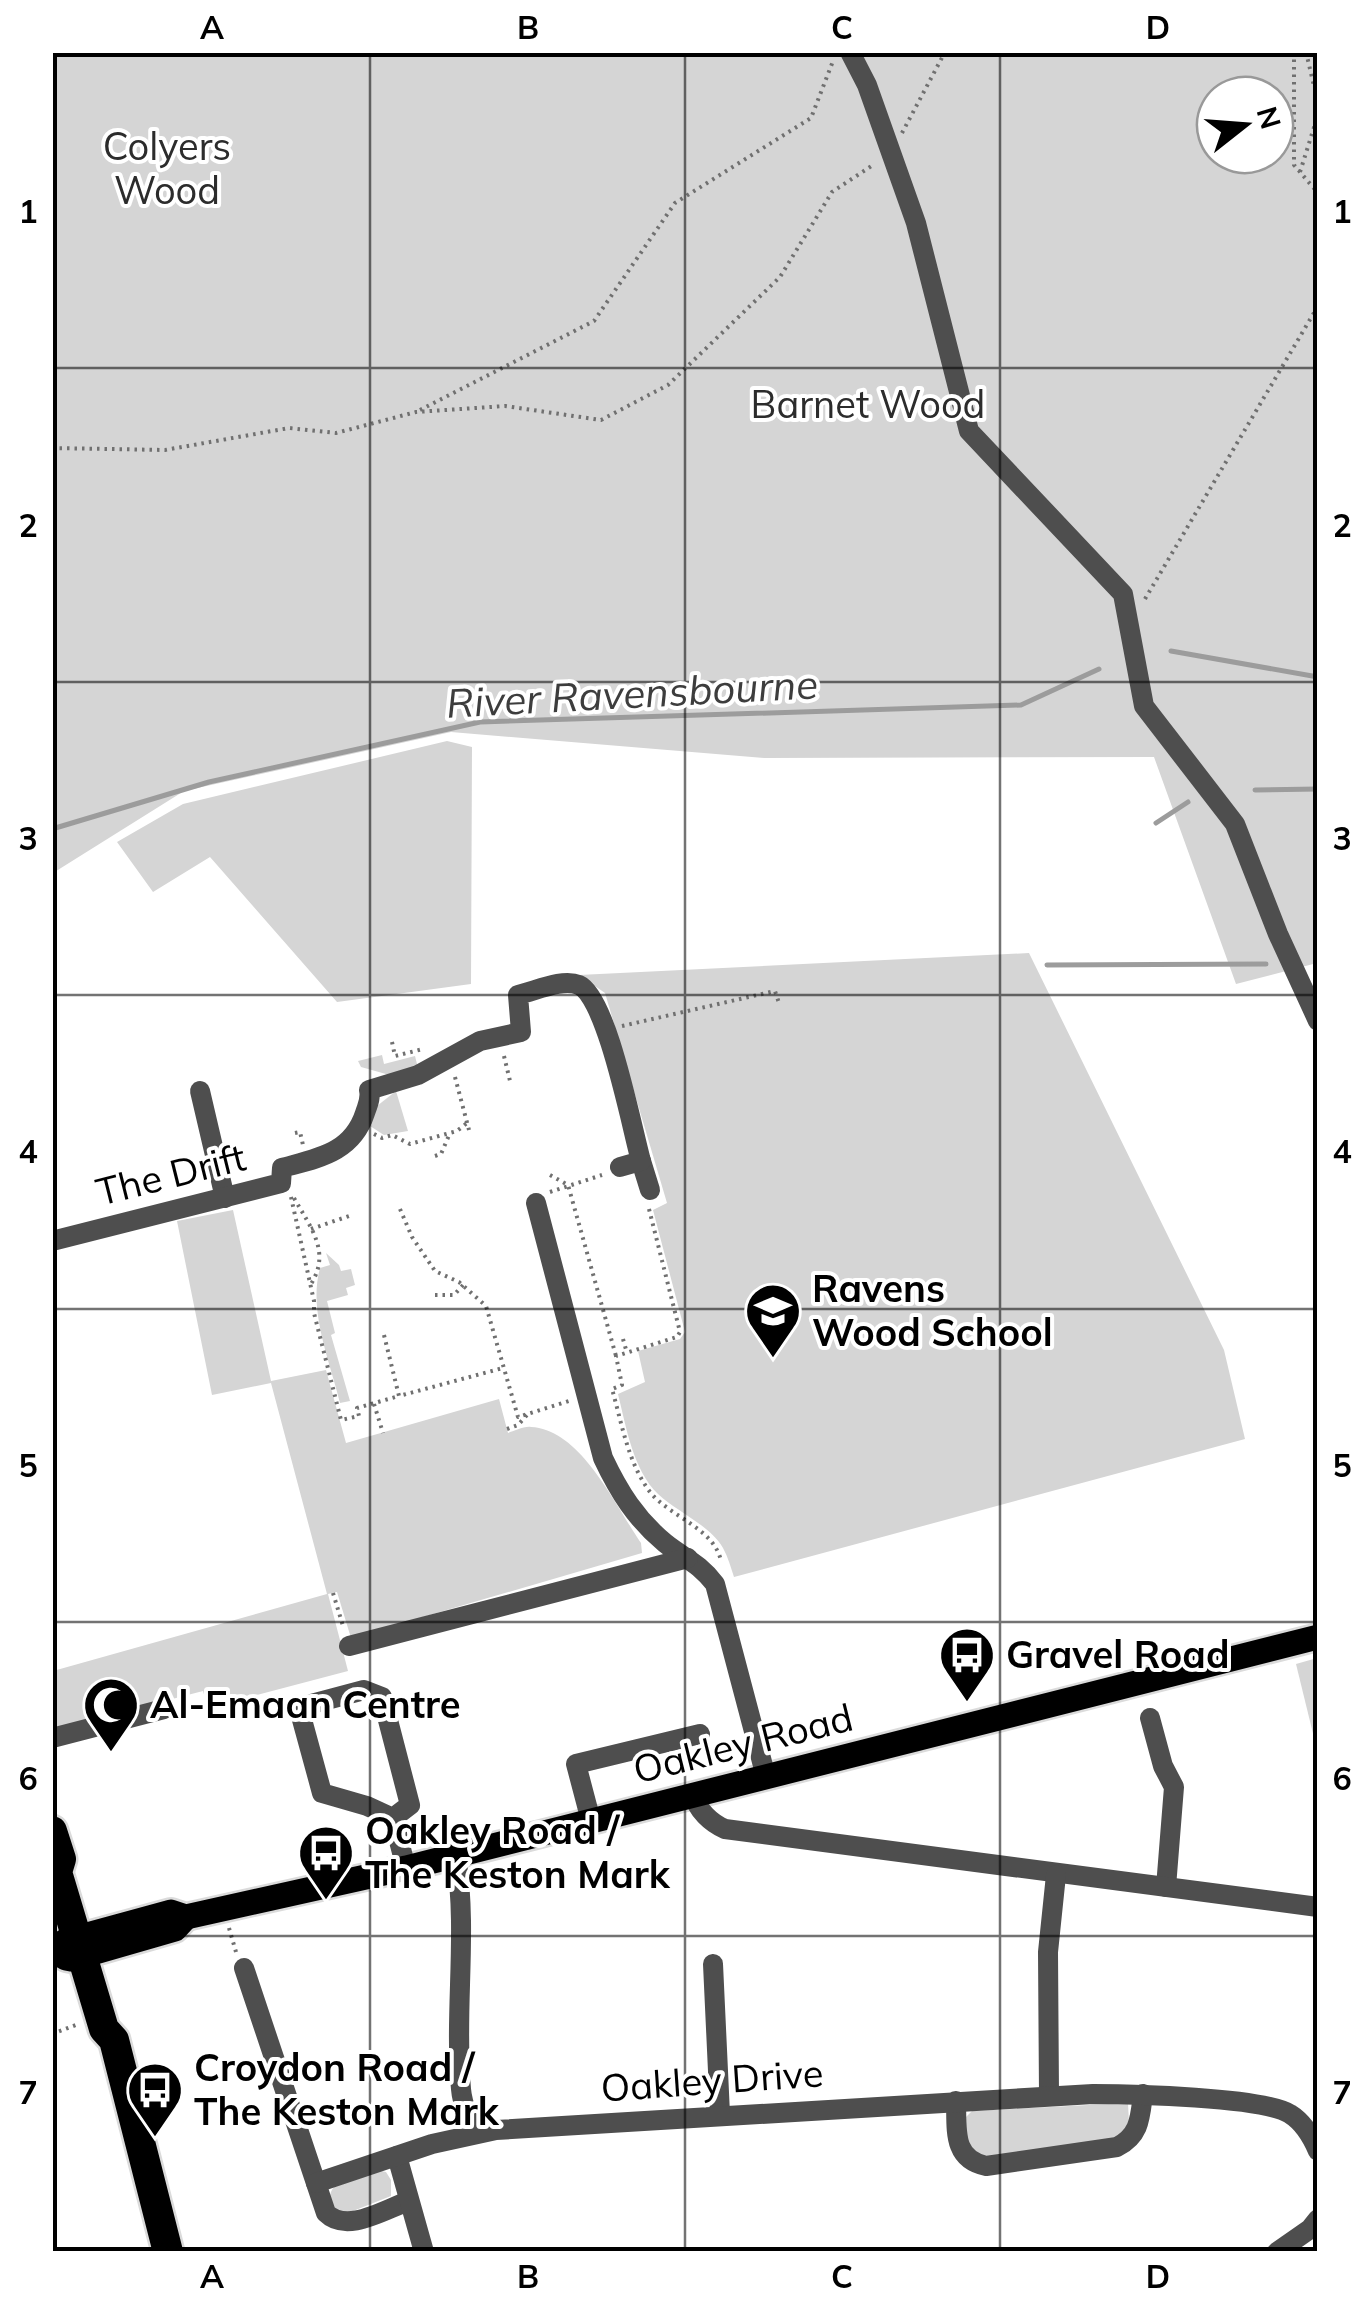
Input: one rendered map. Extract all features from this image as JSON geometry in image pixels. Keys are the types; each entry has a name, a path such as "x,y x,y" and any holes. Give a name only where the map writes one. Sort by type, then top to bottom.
{"highway":[{"path":"57,1845 74,1866 78,1948 104,2029 114,2040 168,2252"}],"main road":[{"name":"Oakley Road","path":"78,1948 171,1912 186,1917 406,1868 1318,1637"}],"street":[{"path":"850,52 867,86 916,224 970,431 1123,594 1144,706 1235,824 1278,934 1318,1020"},
{"path":"360,1128 371,1097 369,1090 418,1075 480,1042 522,1032 518,996 568,982 590,992 598,1004 630,1164 650,1190"},
{"path":"200,1091 224,1198"},
{"name":"The Drift","path":"52,1241 281,1184 282,1168 337,1152 360,1128"},
{"path":"536,1203 603,1458 619,1492 640,1521 700,1565 715,1584 766,1777"},
{"path":"349,1646 688,1558"},
{"path":"364,1690 382,1697 410,1804 394,1818 322,1794 301,1716 304,1706 364,1690"},
{"path":"52,1738 164,1710"},
{"path":"1150,1718 1163,1766 1174,1786 1166,1887"},
{"path":"591,1821 576,1764 700,1734"},
{"path":"694,1795 696,1805 725,1830 1318,1907"},
{"path":"394,1818 406,1868"},
{"path":"456,1856 463,1932 458,2040 461,2091 473,2134"},
{"path":"1050,2095 1048,1952 1056,1875"},
{"path":"713,1964 720,2114"},
{"path":"244,1968 326,2213 348,2223 409,2201"},
{"path":"956,2100 959,2147 974,2164 986,2166 1117,2147 1138,2128 1142,2094"},
{"name":"Oakley Drive","path":"316,2183 397,2156 496,2130 1050,2095 1142,2094 1280,2110 1302,2124 1318,2151"},
{"path":"397,2156 424,2252"},
{"path":"1277,2252 1318,2219"}],"path":[{"path":"416,412 594,321 675,203 811,118 837,52"},
{"path":"52,448 165,450 289,428 336,434 416,412 505,406 601,420 668,385 780,277 832,192 891,153 945,52"},
{"path":"1294,52 1294,165 1318,193"},
{"path":"1300,172 1316,121 1316,88 1306,52"},
{"path":"1318,201 1314,205 1318,212"},
{"path":"1129,626 1318,306"},
{"path":"606,1030 775,991 779,1003"},
{"path":"499,1037 510,1080"},
{"path":"392,1042 395,1056 447,1044 469,1130"},
{"path":"360,1128 382,1138 392,1134 410,1144 467,1123"},
{"path":"435,1156 441,1154 446,1132"},
{"path":"536,1203 555,1188 630,1164"},
{"path":"400,1209 412,1237 436,1271 463,1284 486,1306 518,1417 622,1386 568,1185 550,1175"},
{"path":"616,1356 676,1338 680,1332 646,1199 650,1190"},
{"path":"294,1202 304,1198"},
{"path":"294,1202 311,1229 321,1264 310,1284"},
{"path":"294,1202 314,1312 341,1420 360,1416 357,1408 504,1368"},
{"path":"311,1229 352,1215"},
{"path":"435,1295 454,1295 463,1284"},
{"path":"384,1335 399,1396"},
{"path":"623,1339 626,1353"},
{"path":"612,1389 642,1480 656,1499 706,1536 720,1552 721,1568"},
{"path":"374,1403 383,1432"},
{"path":"507,1429 518,1426 528,1414"},
{"path":"333,1592 349,1646"},
{"path":"224,1908 239,1966 244,1968"}],"green space":[{"name":"Barnet Wood","path":"53,53 1317,53 1317,963 1236,984 1154,757 764,758 451,732 184,791 53,873"},
{"path":"447,741 472,747 471,984 337,1002 210,857 153,892 117,842 183,804"},
{"path":"1029,953 1224,1350 1245,1439 734,1577 717,1540 649,1484 628,1433 618,1394 645,1382 638,1351 680,1339 685,1332 653,1210 667,1203 605,993 579,975"},
{"path":"382,1055 384,1064 415,1056 418,1068 393,1076 361,1067 358,1061"},
{"path":"396,1091 408,1131 384,1135 370,1126 377,1106"},
{"path":"233,1210 271,1381 326,1370 346,1443 499,1399 508,1433 528,1427 549,1431 581,1455 641,1543 642,1553 351,1638 337,1592 328,1594 348,1671 208,1708 203,1691 53,1730 53,1671 327,1594 271,1383 212,1395 177,1221"},
{"path":"326,1253 341,1271 351,1269 355,1285 346,1288 348,1295 327,1301 335,1333 331,1335 350,1401 340,1403 318,1319 320,1268 330,1265"},
{"path":"1318,1658 1317,1750 1296,1664"},
{"path":"1128,2103 1129,2123 1118,2139 981,2158 966,2146 965,2118 972,2111"},
{"path":"377,2170 386,2172 391,2180 391,2196 348,2213 334,2211 330,2201 335,2187"}],"waterway":[{"name":"River Ravensbourne","path":"1171,651 1318,677"},
{"name":"River Ravensbourne","path":"52,829 209,782 480,722 1021,705 1099,669"},
{"path":"1255,790 1318,789"},
{"path":"1156,823 1188,802"},
{"path":"1047,965 1266,964"}],"place":[{"name":"Ravens Wood School","path":"773,1360"},
{"name":"Gravel Road","path":"967,1704"},
{"name":"Al-Emaan Centre","path":"111,1754"},
{"name":"Oakley Road / The Keston Mark","path":"326,1902"},
{"name":"Croydon Road / The Keston Mark","path":"155,2139"}],"park label":[{"name":"Colyers Wood","path":"167,168"}]}
